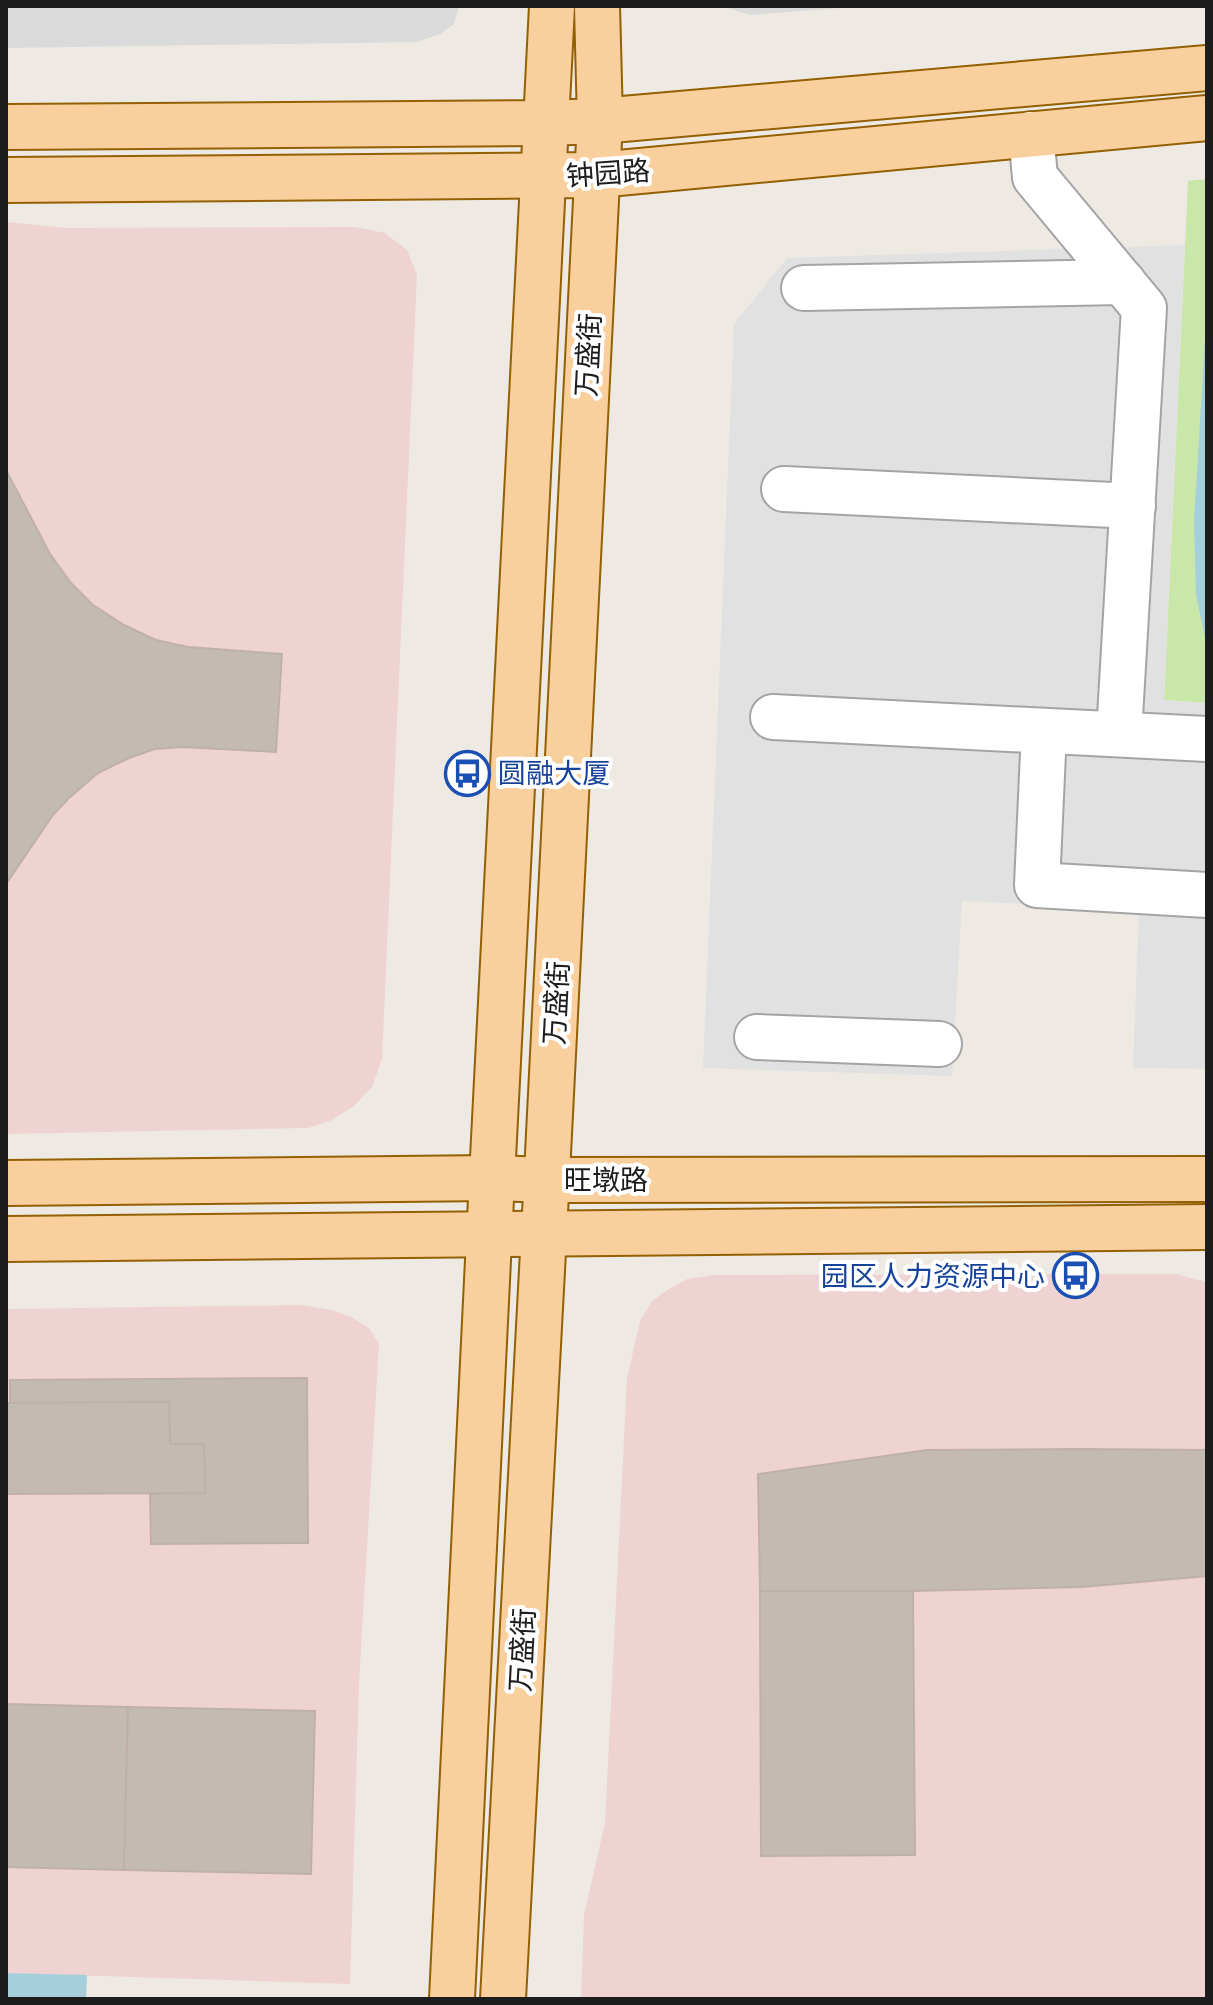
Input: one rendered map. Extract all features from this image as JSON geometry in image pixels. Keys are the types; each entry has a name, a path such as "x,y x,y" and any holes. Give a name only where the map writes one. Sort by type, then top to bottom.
{"main road":[{"name":"万盛街","path":"452,1999 552,6"},
{"name":"万盛街","path":"503,1999 600,121 597,6"},
{"name":"钟园路","path":"6,127 600,121 1207,68"},
{"name":"钟园路","path":"6,180 597,175 1207,118"},
{"name":"旺墩路","path":"6,1183 492,1178 1207,1179"},
{"name":"旺墩路","path":"6,1239 1207,1227"}],"lane":[{"path":"1031,134 1035,177 1144,308 1119,734"},
{"path":"804,288 1123,282"},
{"path":"784,489 1133,506"},
{"path":"773,717 1207,739"},
{"path":"1044,731 1037,885 1207,895"},
{"path":"757,1037 939,1044"}],"shaded area":[{"path":"6,6 459,6 454,24 440,34 417,42 6,48"},
{"path":"722,6 866,6 750,15"},
{"path":"6,222 68,228 355,227 385,233 407,250 417,275 382,1059 372,1087 354,1106 330,1121 308,1128 6,1134"},
{"path":"1185,245 1164,700 1207,703 1207,1069 1133,1068 1139,909 962,901 952,1076 703,1068 734,324 787,258"},
{"path":"1176,1274 1207,1284 1207,1999 581,1999 584,1914 605,1823 627,1378 640,1321 652,1301 687,1279 713,1275"},
{"path":"301,1305 351,1317 369,1328 379,1344 359,1683 350,1984 6,1973 6,1309"}],"green space":[{"path":"1207,179 1207,703 1164,700 1188,181"}],"water":[{"path":"1207,305 1207,647 1196,595 1194,521"},
{"path":"6,1973 87,1975 86,1999 6,1999"}],"building":[{"path":"6,470 50,554 71,583 93,605 124,625 156,640 188,647 282,654 276,752 183,747 155,749 98,773 53,815 6,884"},
{"path":"307,1378 308,1543 151,1544 150,1494 205,1493 204,1444 170,1444 169,1402 10,1403 10,1380"},
{"path":"169,1402 170,1444 204,1444 205,1493 6,1494 6,1403"},
{"path":"927,1450 1207,1450 1207,1576 1082,1587 760,1591 758,1474"},
{"path":"760,1591 913,1591 915,1855 761,1856"},
{"path":"6,1704 128,1707 124,1870 6,1867"},
{"path":"128,1707 315,1711 311,1874 124,1870"}],"place":[{"name":"圆融大厦","path":"467,773"},
{"name":"园区人力资源中心","path":"1076,1276"}]}
